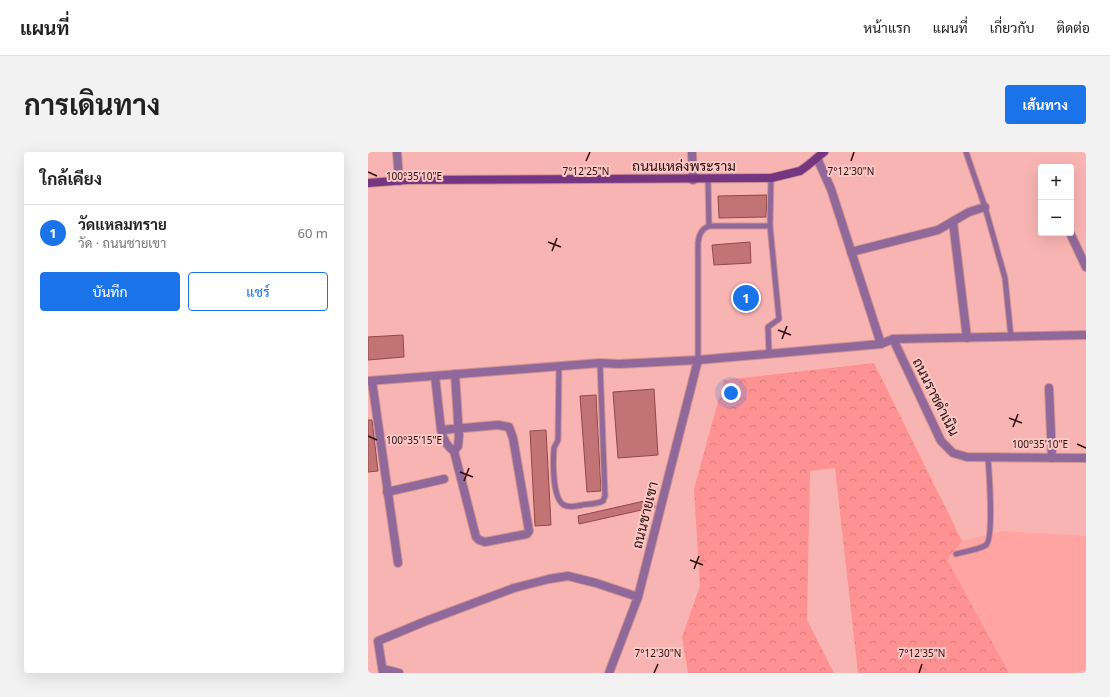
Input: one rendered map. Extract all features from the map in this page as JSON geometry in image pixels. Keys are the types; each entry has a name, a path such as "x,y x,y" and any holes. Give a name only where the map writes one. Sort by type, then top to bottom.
{"main road":[{"name":"ถนนแหล่งพระราม","path":"368,183 399,181 708,180 770,178 800,171 824,152"}],"street":[{"path":"397,152 399,181"},
{"path":"692,152 693,180"},
{"path":"817,158 832,189 881,344"},
{"path":"851,252 938,230 969,212 985,207"},
{"path":"953,222 967,338"},
{"path":"1071,236 1086,267"},
{"path":"398,563 370,381 600,363 619,364 698,360 881,344 893,339 1086,335"},
{"name":"ถนนราชดำเนิน","path":"893,339 941,441 953,453 967,458 1086,458"},
{"name":"ถนนชายเขา","path":"609,673 638,597 698,360"},
{"path":"454,451 459,442 455,374"},
{"path":"435,376 441,430 447,446 454,451 476,536 479,540 485,542 527,534 529,529 510,429 504,425 498,425 459,427 441,430"},
{"path":"1049,388 1052,458"},
{"path":"388,492 444,478"},
{"path":"398,673 383,671 378,641 426,621 514,588 568,576 596,583 638,597"}],"lane":[{"path":"966,152 985,207 1004,278 1011,337"},
{"path":"768,354 768,327 779,319 770,226 770,178"},
{"path":"708,180 709,226"},
{"path":"698,360 698,243 702,231 705,227 709,226 770,226"},
{"path":"559,366 558,440 554,447 555,490 559,500 562,503 571,506 599,503 603,501 606,496 600,363"},
{"path":"956,554 985,546 988,542 991,515 988,458"}],"shaded area":[{"path":"1003,531 1086,536 1086,670 1072,673 1009,673 947,558 962,541"}],"green space":[{"path":"874,363 962,541 947,559 1009,673 858,673 835,468 810,471 807,620 834,673 688,673 682,637 700,586 694,489 724,380"}],"building":[{"path":"767,195 766,217 719,218 718,196"},
{"path":"750,242 751,263 714,265 712,245"},
{"path":"403,335 404,357 368,360 368,337"},
{"path":"654,389 658,455 618,458 613,392"},
{"path":"596,395 601,491 587,492 580,396"},
{"path":"368,420 372,420 378,471 368,472"},
{"path":"546,430 551,525 535,526 530,431"},
{"path":"653,499 655,507 579,524 578,516"}],"place":[{"name":"วัดแหลมทราย","path":"746,298"}]}
